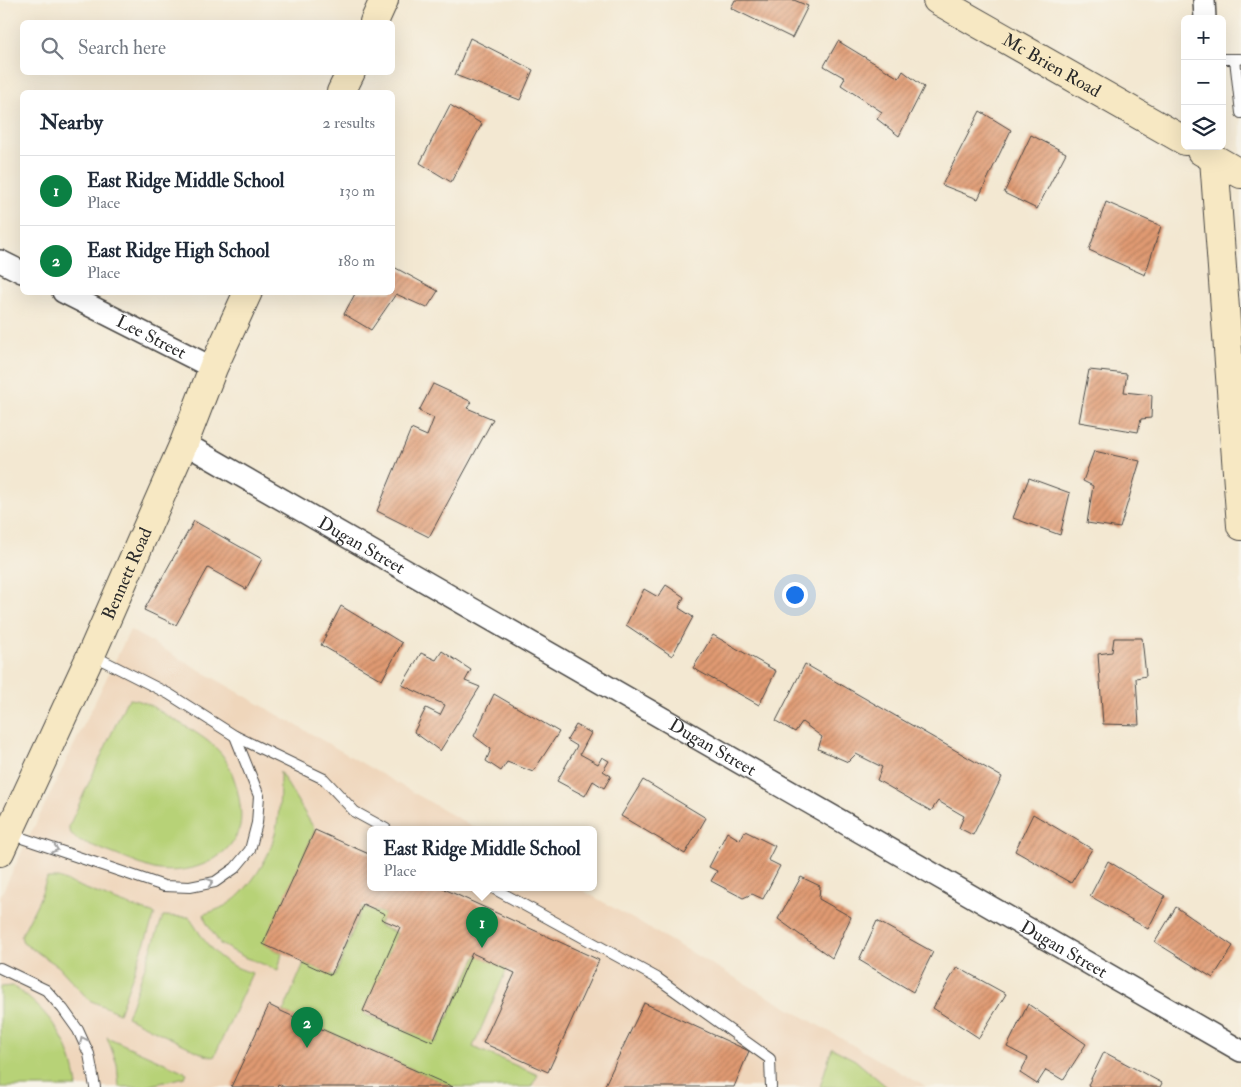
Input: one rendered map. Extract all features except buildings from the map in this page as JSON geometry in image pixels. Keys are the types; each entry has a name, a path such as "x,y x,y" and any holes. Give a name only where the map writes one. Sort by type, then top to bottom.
{"street":[{"path":"375,20 384,0"},
{"name":"Mc Brien Road","path":"937,0 1176,136"},
{"path":"1204,0 1206,15"},
{"path":"342,90 350,75"},
{"path":"1207,150 1241,174"},
{"path":"1207,150 1239,460 1241,526"},
{"path":"0,260 20,271"},
{"name":"Lee Street","path":"69,295 213,368"},
{"name":"Bennett Road","path":"4,843 91,654 184,444 213,368 247,295"},
{"name":"Dugan Street","path":"184,444 1241,1051"}],"lane":[{"path":"1238,59 1241,113"},
{"path":"91,654 168,694 235,736 324,779 355,812 381,826"},
{"path":"4,843 164,886 190,887 215,882 235,868 250,850 257,823 259,796 235,736"},
{"path":"498,891 657,978 690,1001 770,1059 771,1087"},
{"path":"0,968 46,990 63,1009 78,1030 89,1054 95,1087"}],"shaded area":[{"path":"130,630 472,826 367,826 367,891 584,891 926,1087 0,1087 0,897"}],"green space":[{"path":"130,699 152,706 201,736 221,753 229,766 238,793 241,822 234,840 226,850 204,864 179,870 166,871 154,869 76,839 69,831 69,826 126,702"},
{"path":"280,772 315,830 264,944 282,953 278,971 246,958 220,944 206,922 204,914 226,905 237,897 248,886 262,866 273,841 276,828"},
{"path":"47,878 58,878 155,914 119,1013 89,1000 58,966 23,943 21,936 39,900"},
{"path":"362,907 385,914 378,925 397,933 364,1014 436,1042 477,955 507,969 473,1047 538,1075 531,1087 453,1087 283,1012 304,963 335,976"},
{"path":"163,916 189,917 214,952 230,964 252,973 214,1057 205,1055 127,1017"},
{"path":"13,986 38,1006 57,1029 70,1056 77,1087 0,1087 0,987"},
{"path":"107,1037 187,1073 185,1077 144,1087 119,1087 117,1064"},
{"path":"832,1048 855,1060 887,1087 820,1087"}],"place":[{"name":"East Ridge Middle School","path":"482,948"},
{"name":"East Ridge High School","path":"307,1048"}]}
